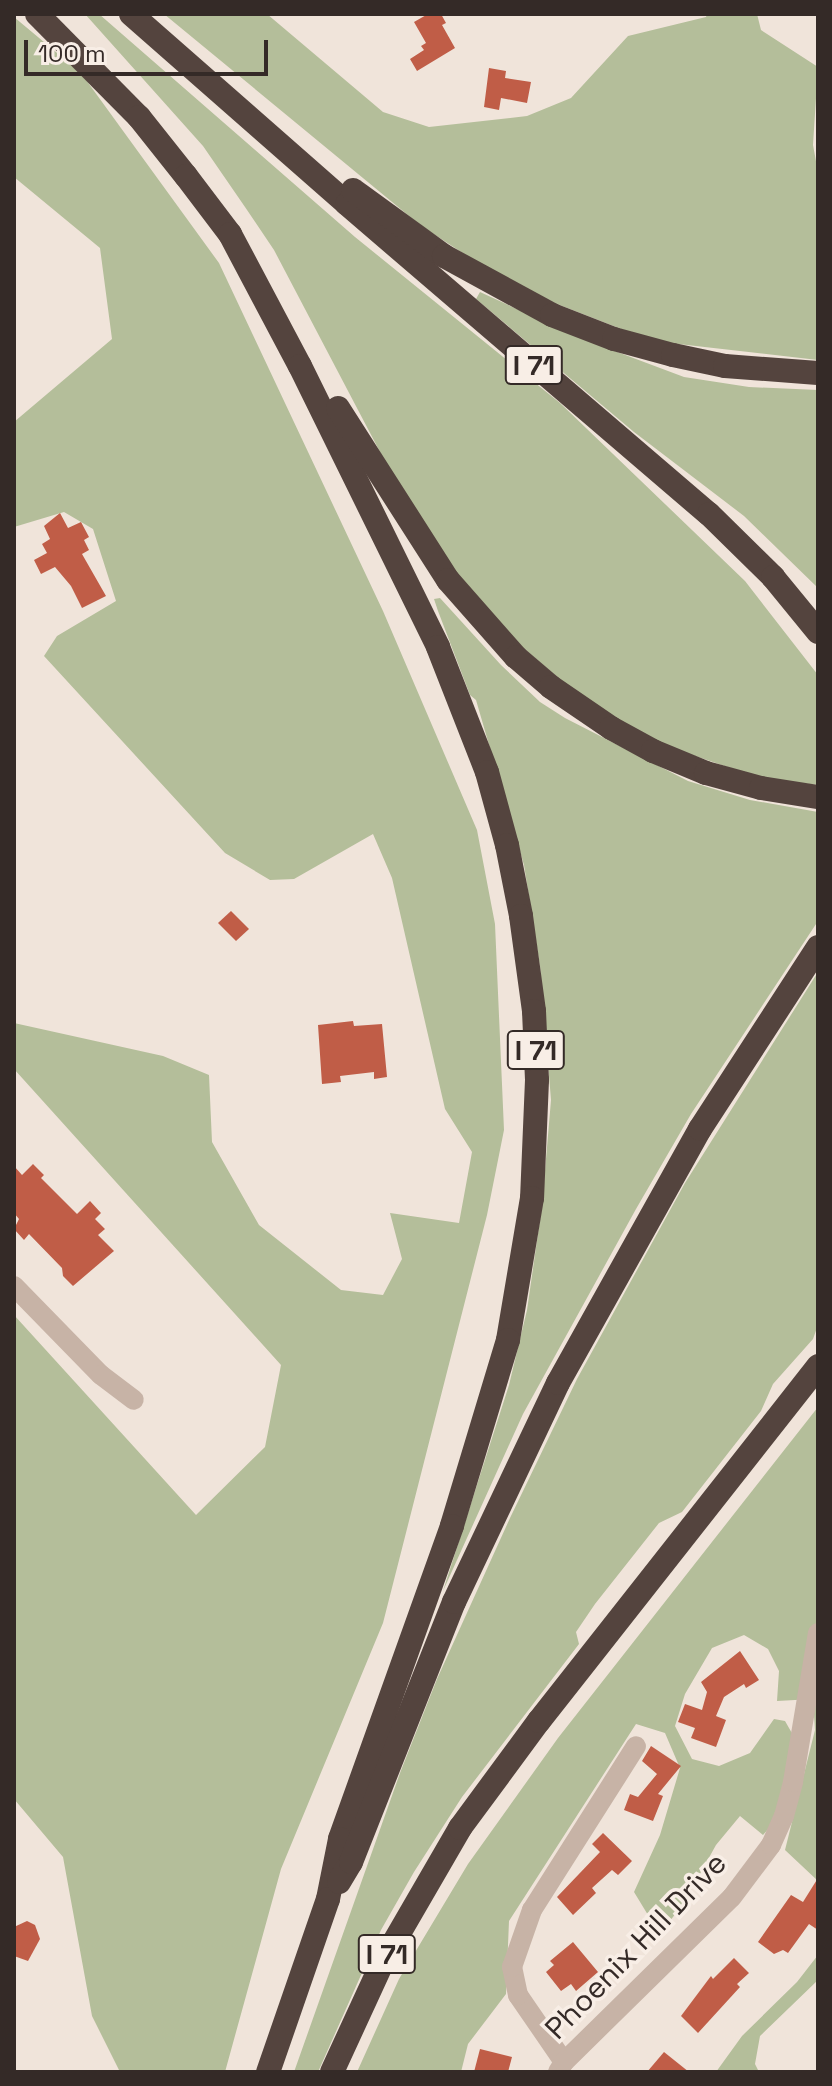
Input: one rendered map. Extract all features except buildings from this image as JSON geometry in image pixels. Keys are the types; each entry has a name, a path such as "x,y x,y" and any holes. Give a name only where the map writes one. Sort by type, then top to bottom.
{"highway":[{"name":"I 71","path":"37,14 139,117 230,234 363,492 461,701 487,772 507,845 534,1011 537,1080 533,1184 508,1340 452,1526 340,1839 328,1899 268,2072"},
{"name":"I 71","path":"131,14 709,514 773,577 818,632"},
{"path":"240,108 444,256 552,315 614,339 673,355 725,366 818,373"},
{"path":"230,234 251,250 351,431 426,549 478,618 516,657 575,704 653,751 747,784 818,797"},
{"path":"328,1899 351,1862 454,1602 558,1383 700,1129 818,947"},
{"name":"I 71","path":"332,2072 383,1961 460,1828 539,1721 818,1366"}],"street":[{"path":"14,1286 101,1375 134,1400"},
{"name":"Phoenix Hill Drive","path":"561,2067 732,1897 771,1845 784,1816 793,1782 818,1633"},
{"path":"561,2067 518,1995 512,1967 532,1910 636,1746"}],"green space":[{"path":"85,14 99,14 355,237 560,403 745,581 818,675 818,785 760,778 657,743 584,700 506,633 468,590 389,469 274,250 245,207 203,146"},
{"path":"164,14 267,14 383,112 429,127 527,116 571,98 628,36 706,17 707,14 757,14 761,30 818,67 813,145 818,172 818,360 652,341 516,288 420,225"},
{"path":"14,17 81,73 219,263 383,611 477,830 495,924 504,1130 487,1215 383,1623 281,1869 225,2072 120,2072 92,2016 63,1857 14,1799 14,1315 196,1515 265,1447 281,1365 14,1069 14,1023 163,1056 209,1075 212,1142 259,1225 341,1290 383,1295 402,1259 390,1213 459,1223 472,1152 445,1109 392,878 373,834 294,879 270,880 225,853 44,656 57,636 116,601 93,529 64,512 14,527 14,422 112,339 100,248 14,177"},
{"path":"480,292 580,338 684,377 749,387 818,390 818,588 744,516 634,432 476,299"},
{"path":"440,598 501,665 540,702 565,718 688,781 750,800 818,812 818,921 691,1114 636,1209 523,1414 443,1591 509,1385 527,1310 542,1206 551,1100 540,966 524,865 476,700 470,695 434,599"},
{"path":"818,972 818,1325 813,1339 773,1384 761,1411 682,1512 659,1523 595,1604 576,1632 579,1644 462,1797 414,1872 381,1930 318,2072 294,2072 400,1773 437,1679 510,1518 577,1379 685,1183"},
{"path":"818,1407 818,1881 785,1850 815,1730 813,1699 777,1701 779,1671 768,1649 744,1635 712,1648 685,1694 675,1726 692,1759 719,1766 750,1753 774,1719 785,1721 793,1735 776,1820 763,1835 740,1816 716,1845 685,1901 664,1929 648,1915 634,1892 660,1835 680,1768 665,1733 636,1724 509,1921 506,1994 468,2044 461,2072 357,2072 399,1979 468,1864 558,1738"},
{"path":"818,1955 818,1980 760,2036 755,2064 759,2072 716,2072 742,2036 797,1982"}]}
